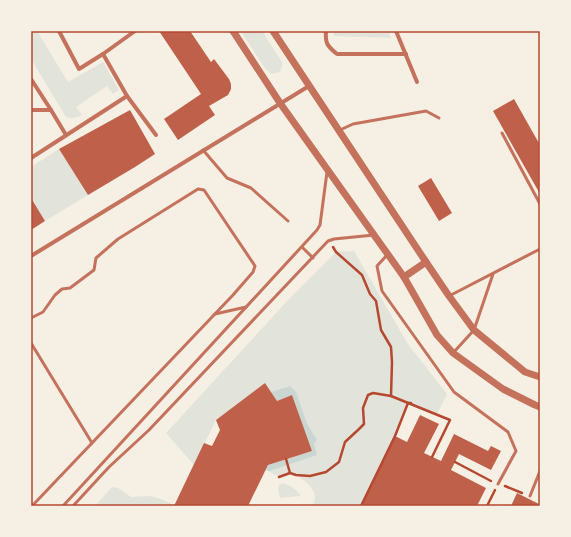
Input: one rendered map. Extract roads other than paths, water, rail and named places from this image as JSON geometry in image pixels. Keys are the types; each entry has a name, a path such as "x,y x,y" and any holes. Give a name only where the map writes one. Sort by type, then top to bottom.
{"street":[{"path":"59,31 79,69 135,31"},
{"path":"233,31 280,103 404,277 437,335 453,353 503,389 540,407"},
{"path":"273,31 426,262 474,330 525,372 540,377"},
{"path":"326,31 326,40 331,49 337,54 406,54"},
{"path":"396,31 417,82"},
{"path":"103,54 127,96 156,135"},
{"path":"31,80 66,135"},
{"path":"31,256 309,86"},
{"path":"31,158 127,96"},
{"path":"31,110 51,110"},
{"path":"404,277 426,262"}],"lane":[{"path":"338,130 353,124 426,111 439,118"},
{"path":"502,133 540,204"},
{"path":"203,150 227,178 251,188 288,220"},
{"path":"63,506 318,230 328,170"},
{"path":"31,318 43,312 55,295 62,289 70,288 94,270 96,258 118,239 198,189 204,190 255,266 253,272 233,295 32,506"},
{"path":"73,506 109,467 149,430 328,241 334,239 374,235"},
{"path":"302,247 313,258"},
{"path":"449,296 540,249"},
{"path":"388,254 377,266 382,291 454,392 508,432 516,451 498,484"},
{"path":"453,353 474,330 493,274"},
{"path":"215,314 246,307"},
{"path":"31,343 92,443"},
{"path":"530,496 540,471"}]}
